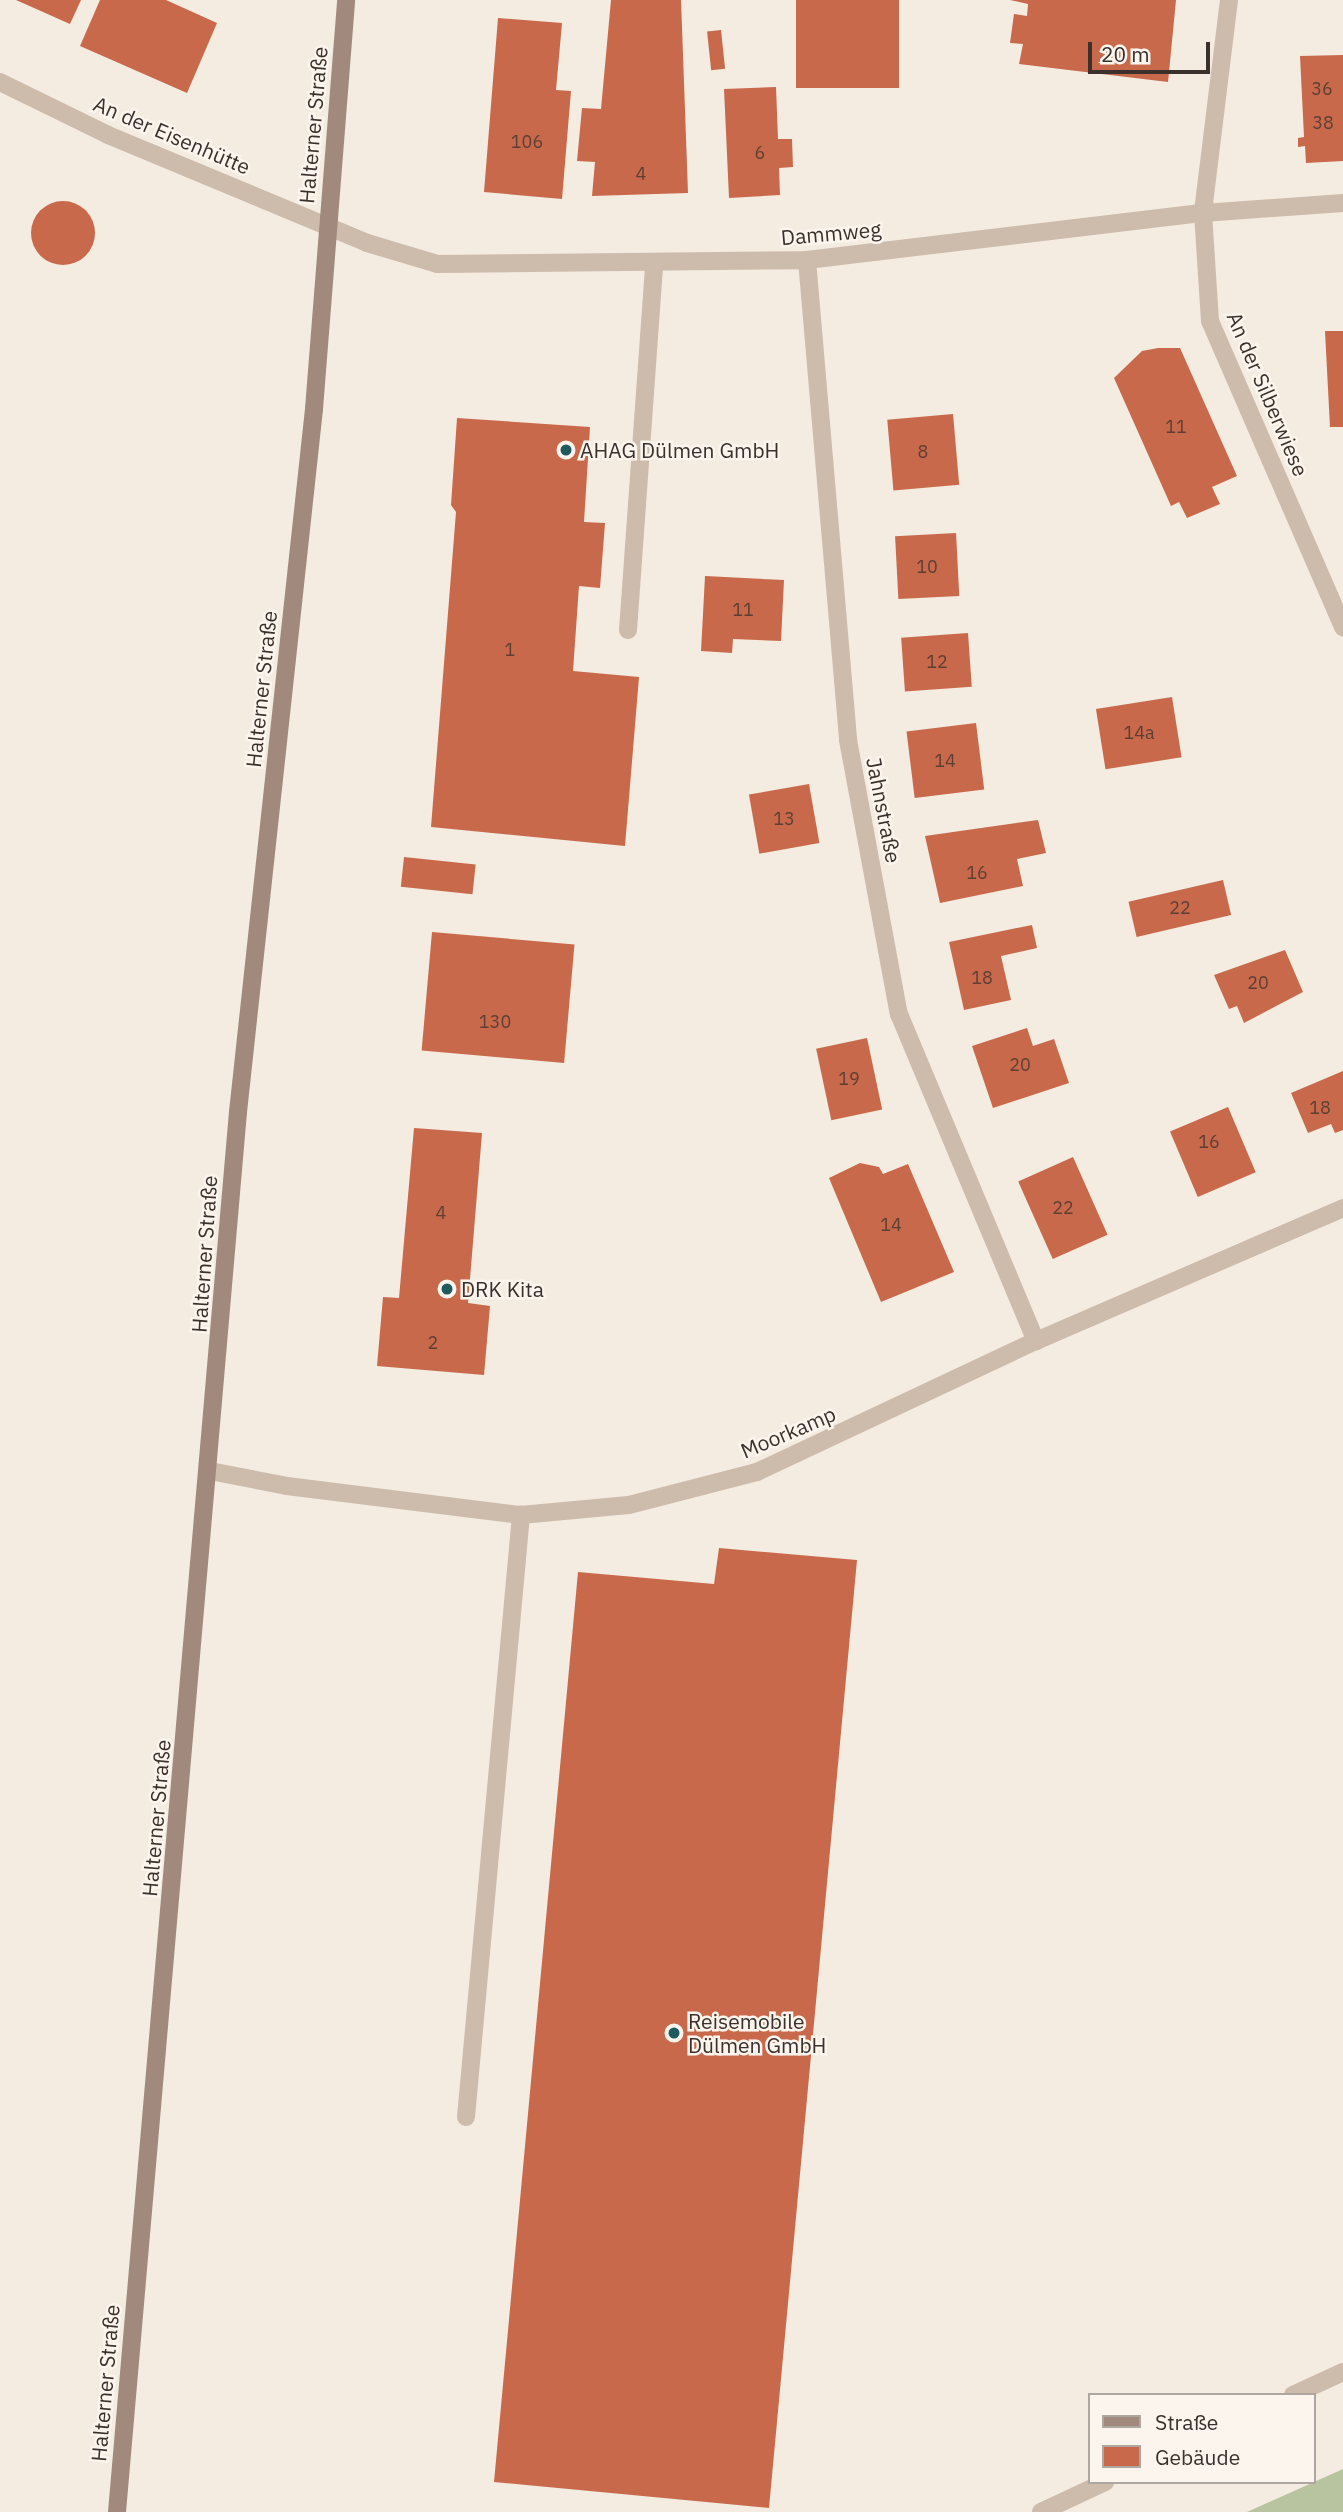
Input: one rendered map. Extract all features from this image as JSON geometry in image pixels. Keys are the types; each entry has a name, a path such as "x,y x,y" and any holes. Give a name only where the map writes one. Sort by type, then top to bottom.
{"main road":[{"name":"Halterner Straße","path":"117,2512 210,1471 237,1112 314,409 346,0"}],"street":[{"name":"An der Silberwiese","path":"1229,0 1202,213 1210,321 1343,627"},
{"name":"An der Eisenhütte","path":"0,82 108,135 328,225"},
{"name":"Dammweg","path":"328,225 438,264 654,264 807,260 1202,213 1343,203"},
{"name":"Jahnstraße","path":"807,260 848,740 899,1014 1036,1341"},
{"path":"628,630 654,264"},
{"name":"Moorkamp","path":"210,1471 287,1486 522,1515 629,1505 757,1472 1036,1341 1343,1208"},
{"path":"466,2117 522,1515"},
{"path":"1297,2393 1343,2372"},
{"path":"1041,2512 1101,2484"}],"green space":[{"path":"1343,2469 1343,2512 1247,2512 1315,2484 1315,2482"}],"building":[{"path":"16,0 81,0 70,24"},
{"path":"100,0 166,0 217,23 187,93 80,46"},
{"path":"611,0 681,0 688,193 592,196 595,162 577,161 582,108 601,109"},
{"path":"796,0 899,0 899,88 796,88"},
{"path":"1010,0 1176,0 1168,82 1019,64 1023,44 1010,43 1014,14 1027,16 1028,4"},
{"path":"498,18 562,23 556,90 571,91 562,199 484,192"},
{"path":"721,30 725,69 711,70 707,31"},
{"path":"1343,55 1343,161 1306,163 1305,146 1298,147 1298,138 1304,137 1300,56"},
{"path":"776,87 778,139 792,139 793,167 779,168 780,195 729,198 724,89"},
{"path":"63,201 75,203 86,210 93,221 93,245 86,256 75,263 63,265 51,263 40,256 33,245 31,233 33,221 40,210 51,203"},
{"path":"1325,331 1343,331 1343,427 1330,427"},
{"path":"1180,348 1237,476 1212,487 1220,504 1187,518 1179,502 1171,506 1114,378 1142,351"},
{"path":"953,414 959,485 893,490 887,420"},
{"path":"457,418 590,427 584,522 605,523 600,588 579,586 573,671 639,677 625,846 431,827 456,512 451,505"},
{"path":"956,533 959,596 898,599 895,536"},
{"path":"705,576 784,580 781,641 733,639 732,653 701,651"},
{"path":"968,633 972,687 905,692 901,638"},
{"path":"1172,697 1182,757 1105,769 1096,709"},
{"path":"976,723 984,790 915,798 907,732"},
{"path":"809,784 819,843 759,854 749,795"},
{"path":"1038,820 1046,853 1017,859 1023,886 940,903 925,836"},
{"path":"404,857 476,865 472,894 401,887"},
{"path":"1223,880 1231,915 1137,937 1128,902"},
{"path":"1032,925 1037,948 1001,956 1011,1000 964,1010 949,942"},
{"path":"432,932 574,944 564,1063 422,1051"},
{"path":"1285,950 1303,992 1244,1023 1237,1006 1229,1009 1214,975"},
{"path":"1027,1028 1033,1046 1054,1039 1069,1083 993,1108 972,1046"},
{"path":"867,1038 882,1109 831,1120 816,1049"},
{"path":"1343,1071 1343,1130 1335,1133 1331,1124 1308,1133 1291,1093"},
{"path":"1228,1107 1256,1172 1198,1197 1170,1132"},
{"path":"414,1128 482,1133 468,1303 490,1306 484,1375 377,1366 383,1297 399,1298"},
{"path":"1073,1157 1108,1235 1053,1259 1018,1181"},
{"path":"860,1163 879,1167 883,1174 908,1164 954,1272 881,1302 829,1178"},
{"name":"Reisemobile Dülmen GmbH","path":"719,1548 857,1560 769,2508 494,2482 578,1572 714,1584"}],"place":[{"name":"AHAG Dülmen GmbH","path":"566,450"},
{"name":"DRK Kita","path":"447,1289"},
{"name":"Reisemobile Dülmen GmbH","path":"674,2033"}]}
